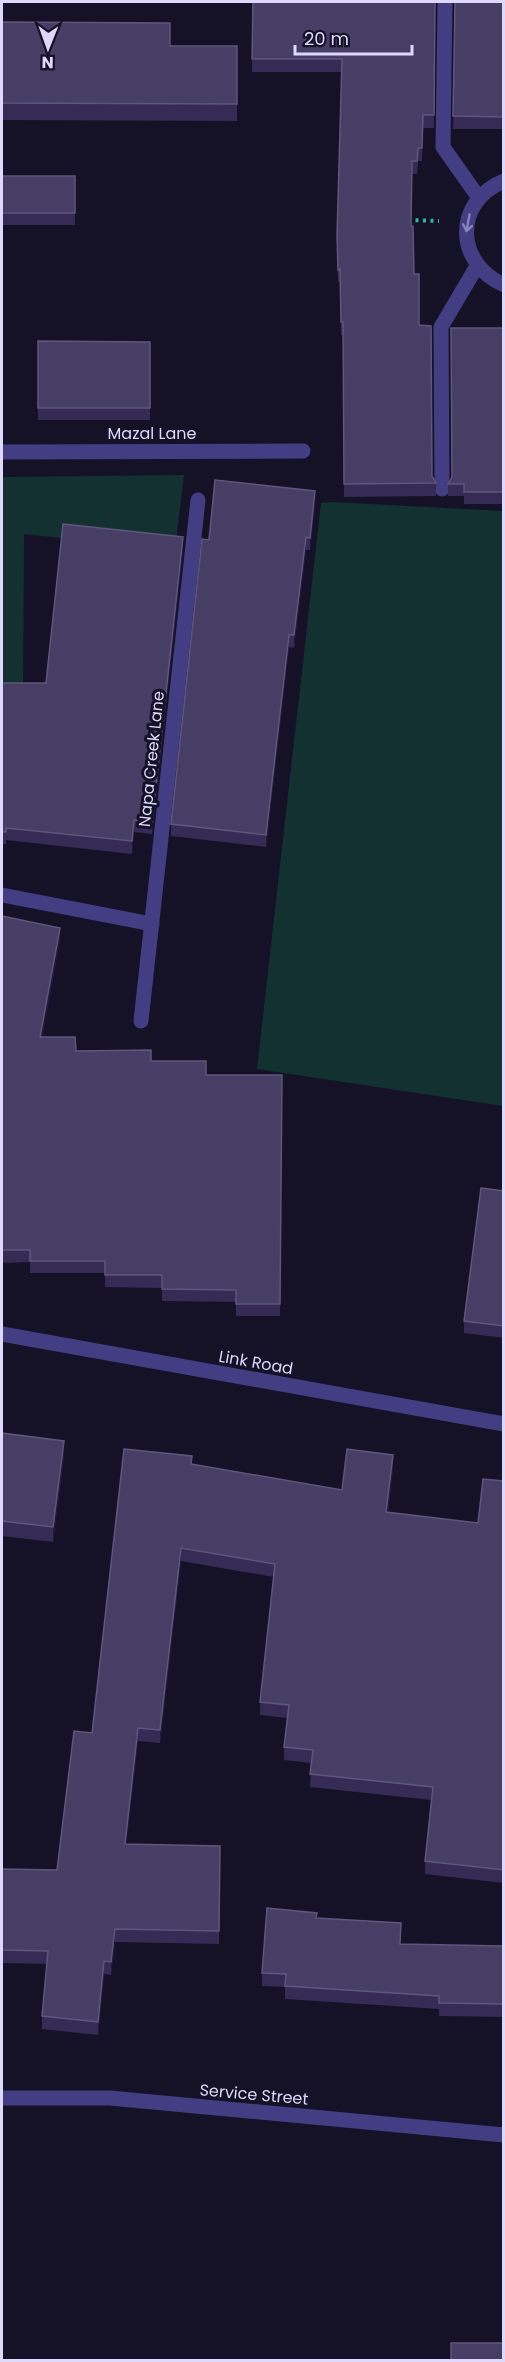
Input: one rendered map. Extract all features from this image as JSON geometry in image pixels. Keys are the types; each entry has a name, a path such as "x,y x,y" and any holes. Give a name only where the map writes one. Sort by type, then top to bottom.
{"street":[{"path":"445,2 443,147 479,198"},
{"path":"504,181 492,185 479,198 470,213 466,231 468,249 477,266 490,279 504,285"},
{"path":"442,489 441,327 477,266"},
{"name":"Mazal Lane","path":"2,452 303,451"},
{"name":"Napa Creek Lane","path":"141,1021 198,501"},
{"path":"2,895 152,924"},
{"name":"Link Road","path":"2,1334 504,1424"},
{"name":"Service Street","path":"2,2098 110,2098 504,2135"}],"path":[{"path":"398,220 449,221"}],"green space":[{"path":"184,475 175,550 24,534 23,696 2,695 2,477"},
{"path":"321,503 503,511 503,1106 257,1069"}],"building":[{"path":"253,2 435,2 434,115 423,115 422,148 418,148 417,161 412,161 411,226 413,226 414,274 419,274 419,325 431,326 432,476 436,483 344,484 343,322 341,322 337,236 342,59 252,59"},
{"path":"455,2 504,2 504,117 453,116"},
{"path":"2,22 170,23 170,46 237,46 237,104 2,103"},
{"path":"2,176 75,176 75,213 2,213"},
{"path":"451,328 504,328 504,492 464,492 464,484 448,484 452,477"},
{"path":"38,341 150,342 150,408 38,408"},
{"path":"215,480 315,491 310,538 306,537 294,635 289,635 266,835 171,824 202,539 209,540"},
{"path":"63,524 183,537 152,822 134,820 132,841 6,828 6,832 2,832 2,683 46,683"},
{"path":"2,916 60,928 40,1037 75,1037 76,1051 151,1050 151,1061 206,1061 206,1075 282,1075 280,1304 236,1304 236,1290 162,1289 162,1275 105,1275 105,1261 30,1261 30,1250 2,1250"},
{"path":"481,1188 504,1191 504,1326 464,1321"},
{"path":"2,1433 64,1441 53,1527 2,1521"},
{"path":"124,1449 192,1456 191,1464 342,1490 347,1449 393,1455 386,1512 478,1523 483,1479 504,1481 504,1870 425,1861 433,1787 310,1774 313,1750 284,1747 289,1705 260,1702 275,1564 181,1548 160,1730 138,1728 125,1844 220,1846 219,1931 115,1929 111,1962 104,1961 98,2022 42,2016 48,1951 2,1950 2,1869 57,1870 74,1731 92,1733"},
{"path":"267,1908 317,1913 316,1918 401,1923 400,1944 504,1946 504,2004 439,2003 439,1996 285,1986 286,1974 262,1973"},
{"path":"451,2343 504,2343 504,2361 451,2361"}]}
